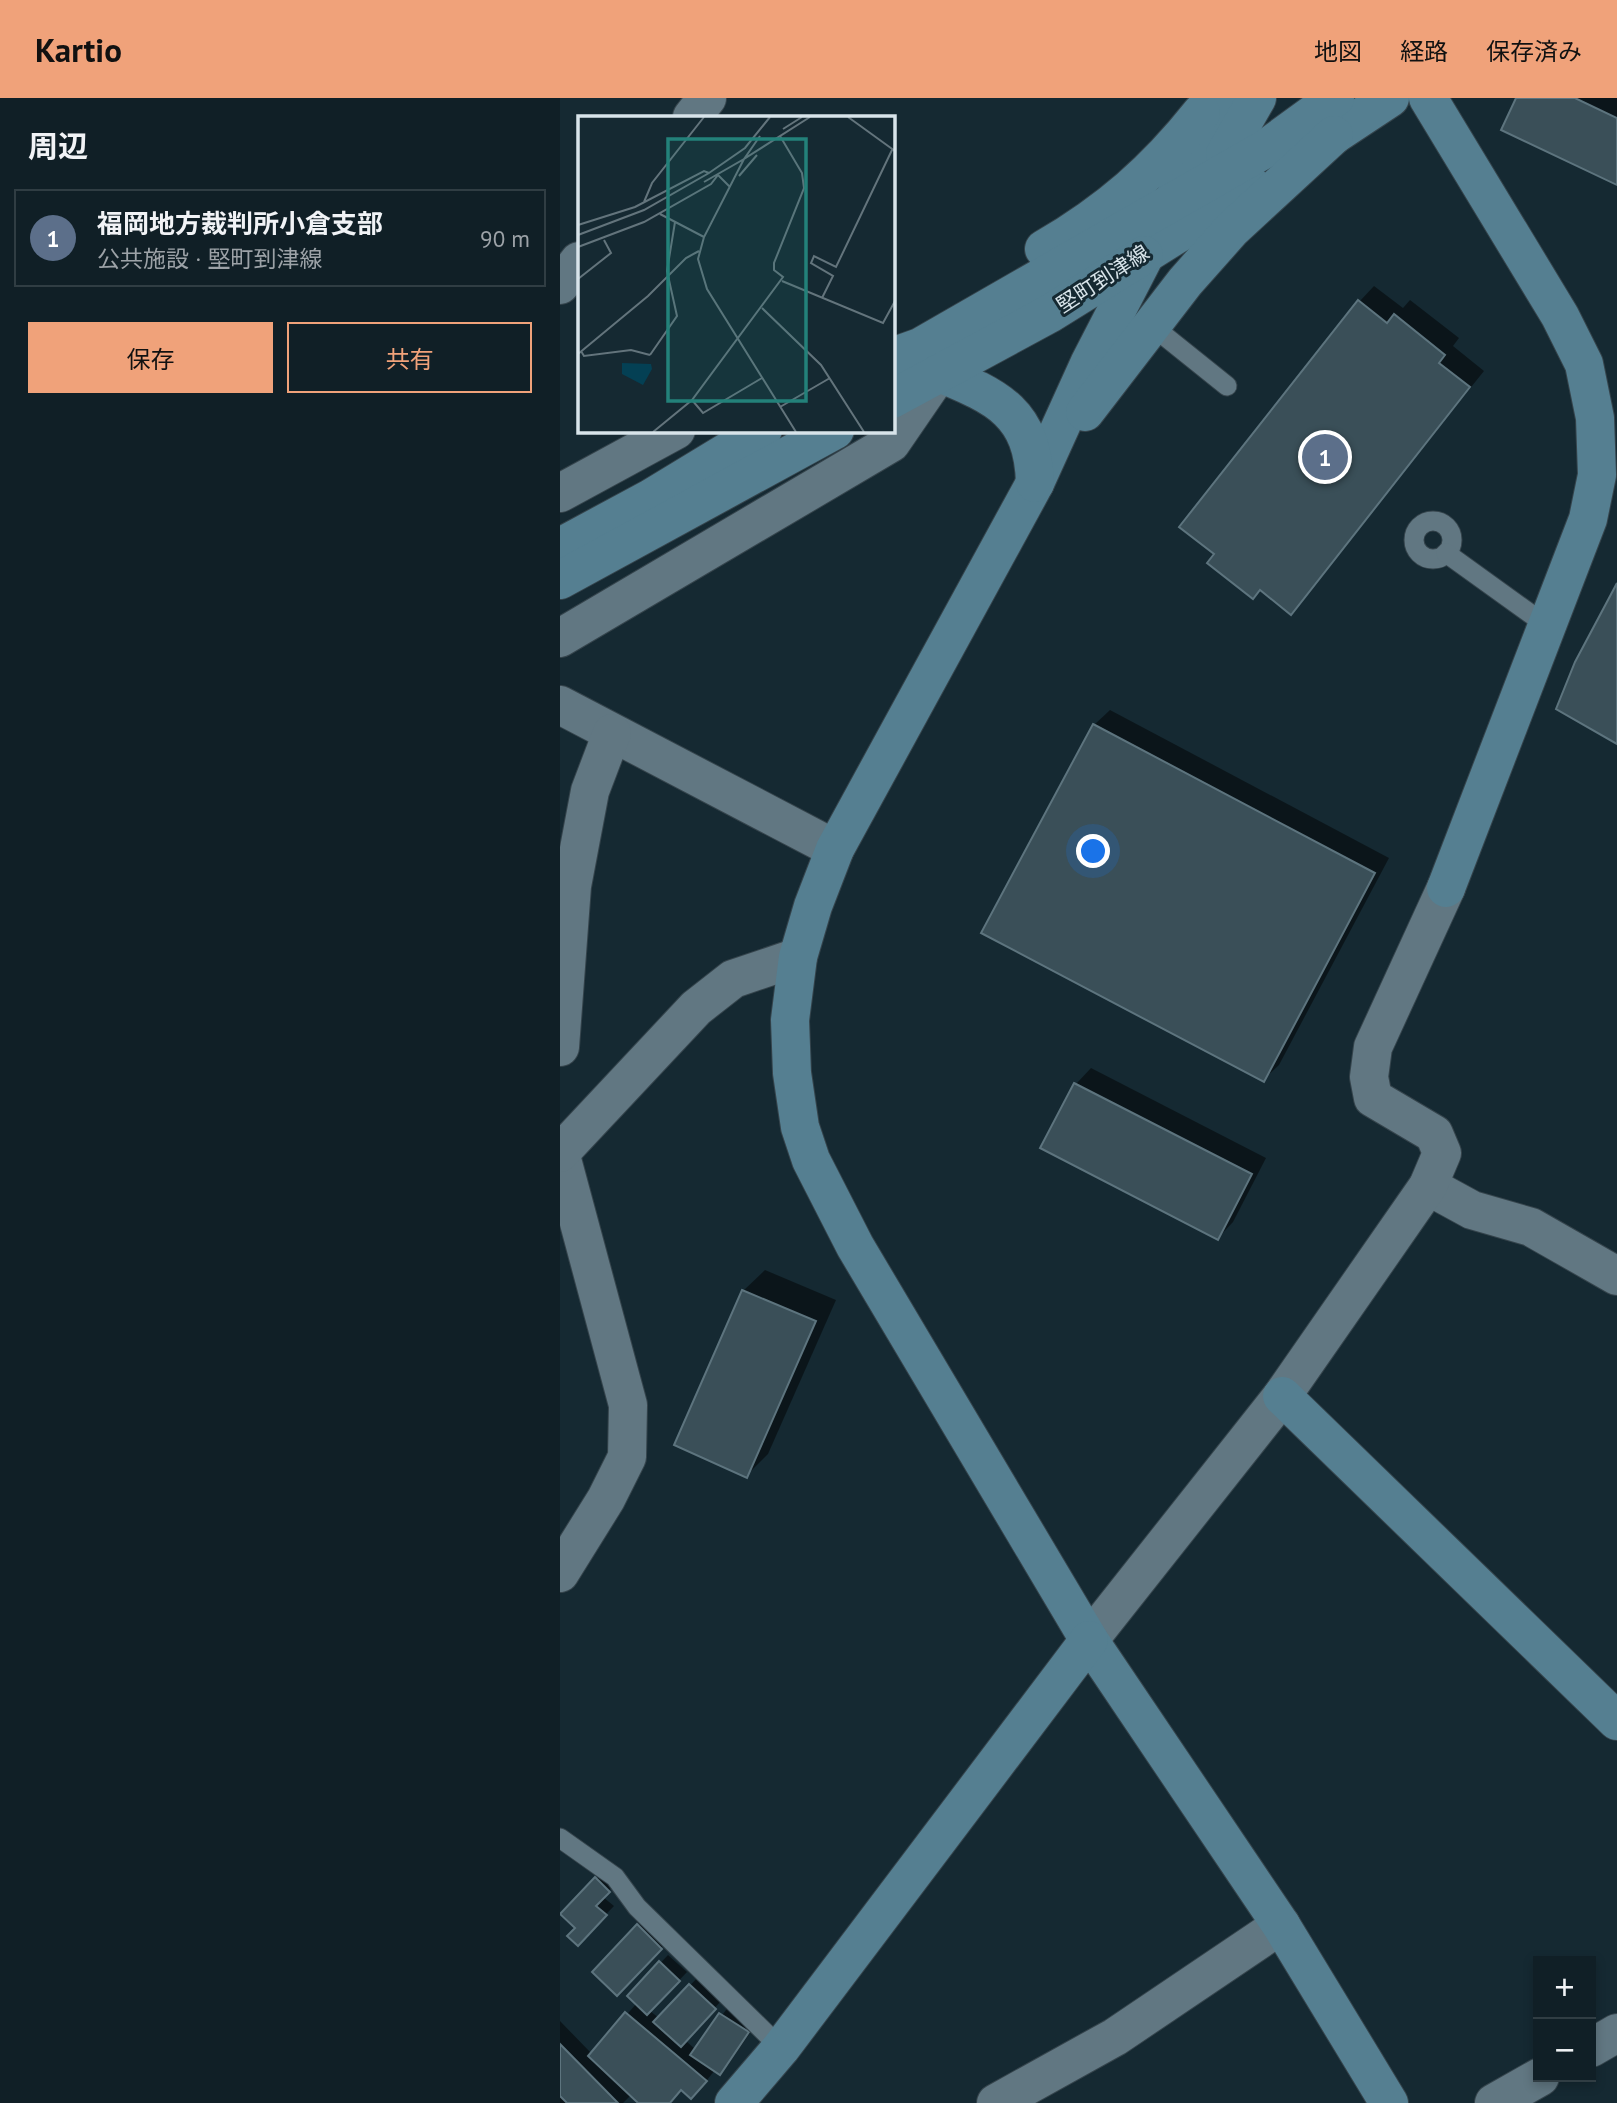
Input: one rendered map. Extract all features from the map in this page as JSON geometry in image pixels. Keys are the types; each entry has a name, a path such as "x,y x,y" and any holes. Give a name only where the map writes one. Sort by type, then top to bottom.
{"street":[{"path":"693,116 707,98"},
{"path":"894,342 918,318 1064,238 1119,200 1153,170 1214,98"},
{"path":"894,356 920,347 1094,250 1178,217 1335,117 1390,98"},
{"path":"742,2100 1088,1640 1282,1396 1428,1186 1442,1153 1434,1135 1373,1098 1369,1077 1373,1047 1446,888 1588,519 1597,475 1595,418 1584,364 1560,316 1428,98"},
{"path":"1106,383 1150,271 1178,217 1245,114 1335,117"},
{"name":"堅町到津線","path":"894,398 1049,314 1150,271 1183,216 1209,181 1245,114"},
{"path":"1035,482 1151,325 1232,229 1335,117"},
{"path":"1178,217 1209,181"},
{"path":"1094,250 1124,247 1150,271"},
{"path":"560,285 578,262"},
{"path":"1150,271 1088,364 1035,482 835,849 813,906 798,957 790,1020 792,1073 800,1127 811,1160 855,1246 1088,1640 1281,1925 1389,2103"},
{"path":"560,638 891,443 939,373 996,399 1012,412 1031,446 1035,482"},
{"path":"560,493 672,432"},
{"path":"560,580 658,511 760,432"},
{"path":"560,547 658,511 831,432"},
{"path":"560,705 835,849"},
{"path":"560,1047 572,886 590,791 612,733"},
{"path":"560,1573 606,1499 627,1457 628,1405 560,1152 696,1008 733,979 798,957"},
{"path":"1428,1186 1472,1210 1531,1227 1617,1276"},
{"path":"1282,1396 1617,1721"},
{"path":"996,2103 1115,2037 1281,1925"},
{"path":"1596,2045 1617,2033"},
{"path":"1493,2103 1533,2081"}],"lane":[{"path":"1151,325 1227,386"},
{"path":"1446,553 1546,625"},
{"path":"560,1838 615,1877 637,1907 781,2048"}],"building":[{"path":"1516,98 1575,98 1617,118 1617,185 1501,130"},
{"path":"1358,300 1387,323 1394,314 1445,355 1439,363 1470,387 1291,615 1260,590 1253,599 1207,563 1214,554 1179,527"},
{"path":"1617,583 1617,744 1556,709 1575,662"},
{"path":"1093,724 1375,873 1264,1082 981,933"},
{"path":"1074,1083 1252,1174 1218,1240 1040,1148"},
{"path":"742,1290 816,1321 747,1478 674,1445"},
{"path":"595,1877 610,1892 596,1906 607,1915 578,1946 567,1936 575,1928 560,1914"},
{"path":"637,1924 662,1949 617,1996 592,1972"},
{"path":"659,1961 680,1981 647,2015 627,1996"},
{"path":"689,1984 716,2009 681,2047 653,2022"},
{"path":"625,2012 707,2081 691,2099 681,2090 670,2103 638,2103 588,2056"},
{"path":"719,2013 749,2032 720,2075 690,2055"},
{"path":"560,2044 618,2103 567,2103 560,2096"}],"place":[{"name":"福岡地方裁判所小倉支部","path":"1325,457"}]}
